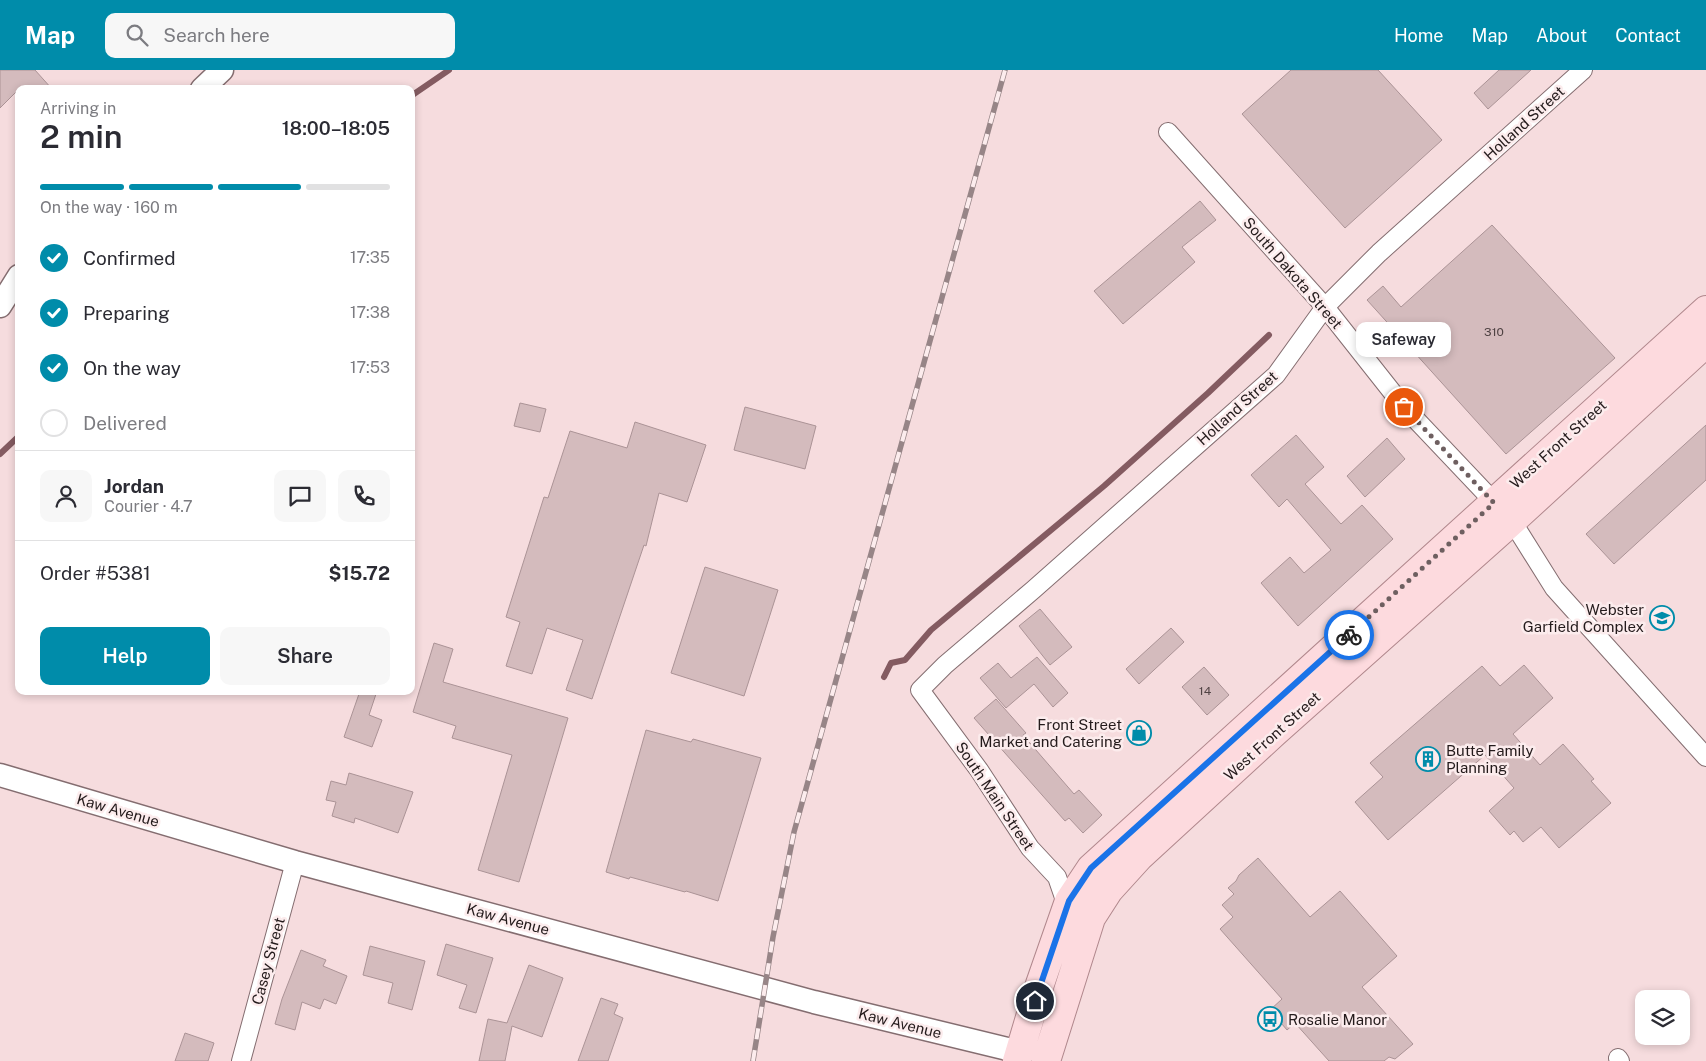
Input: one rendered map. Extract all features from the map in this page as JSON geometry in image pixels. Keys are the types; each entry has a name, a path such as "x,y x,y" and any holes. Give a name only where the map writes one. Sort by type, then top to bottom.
{"main road":[{"name":"West Front Street","path":"1018,1056 1040,984 1079,912 1109,890 1139,857 1274,733 1503,512 1706,310"},
{"name":"West Front Street","path":"1503,512 1706,344"},
{"name":"West Front Street","path":"1047,1060 1079,912"}],"street":[{"path":"206,85 222,70"},
{"name":"Holland Street","path":"920,690 945,665 1033,590 1276,375 1325,307 1379,254 1583,70"},
{"name":"South Dakota Street","path":"1168,132 1325,307 1404,407 1503,512 1554,588 1706,757"},
{"path":"0,306 15,282"},
{"name":"South Main Street","path":"920,690 980,770 1030,848 1057,877 1079,912"},
{"name":"Kaw Avenue","path":"0,775 295,862 1018,1056"},
{"name":"Casey Street","path":"241,1061 295,862"}],"building":[{"path":"0,70 35,70 48,85 15,85 15,93 0,108"},
{"path":"1291,70 1378,70 1442,140 1345,228 1242,114"},
{"path":"1499,70 1531,70 1488,109 1474,93"},
{"path":"1200,201 1216,220 1182,247 1195,262 1123,324 1094,291"},
{"path":"1492,225 1615,358 1506,454 1367,300 1383,286 1401,307"},
{"path":"520,403 546,409 540,432 514,426"},
{"path":"745,407 816,426 805,469 734,450"},
{"path":"635,422 706,445 687,502 659,493 646,546 644,545 592,699 566,690 583,640 547,628 532,674 506,666 520,622 506,617 544,497 548,498 570,431 627,448"},
{"path":"1706,425 1706,480 1614,564 1586,534"},
{"path":"1296,435 1324,467 1305,484 1341,524 1362,505 1393,539 1298,626 1261,583 1290,557 1304,573 1331,550 1287,499 1279,507 1251,475"},
{"path":"1387,438 1405,459 1365,497 1347,476"},
{"path":"705,567 778,590 744,696 671,673"},
{"path":"1040,609 1072,647 1050,665 1019,626"},
{"path":"1171,628 1184,642 1139,684 1126,669"},
{"path":"434,643 453,649 443,682 568,718 519,882 478,870 512,755 452,738 456,726 413,712"},
{"path":"1037,657 1068,693 1053,707 1034,684 1006,708 980,678 998,663 1011,678"},
{"name":"Butte Family Planning","path":"1524,665 1553,698 1513,734 1540,765 1563,744 1594,779 1591,781 1611,803 1559,848 1541,827 1523,842 1514,831 1510,835 1489,811 1514,788 1485,755 1388,840 1355,802 1383,777 1370,763 1482,666 1500,686"},
{"path":"1204,667 1229,695 1207,715 1182,687"},
{"path":"359,695 376,695 369,715 382,720 372,747 344,737"},
{"path":"996,699 1026,733 1023,735 1074,794 1079,790 1102,815 1083,833 1069,818 1065,821 974,718"},
{"path":"646,730 691,742 693,739 761,758 718,901 686,891 606,872"},
{"path":"349,773 413,792 398,833 355,818 354,823 332,816 336,802 326,800 331,781 346,785"},
{"path":"1258,858 1310,917 1340,891 1397,956 1362,987 1413,1044 1395,1059 1389,1057 1384,1061 1329,1061 1295,1023 1287,1030 1270,1010 1282,999 1220,929 1233,917 1222,905 1234,894 1228,888"},
{"path":"446,944 493,958 476,1013 459,1008 467,985 437,975"},
{"path":"370,946 425,961 412,1010 388,1003 393,983 363,975"},
{"path":"301,950 326,960 323,966 347,976 336,1004 324,999 320,1009 302,1002 295,1030 275,1024 282,999"},
{"path":"529,965 563,978 542,1037 512,1026 505,1061 479,1061 488,1019 507,1023"},
{"path":"601,998 618,1004 614,1014 623,1018 608,1061 578,1061"},
{"path":"185,1033 214,1043 208,1061 175,1061"}],"waterway":[{"path":"415,93 449,70"},
{"path":"884,677 891,663 905,660 931,630 1104,486 1208,393 1269,335"},
{"path":"0,454 15,440"}],"railway":[{"path":"753,1061 773,937 794,832 1005,70"}],"way so far":[{"path":"1349,635 1494,503 1404,407"}],"place":[{"name":"Safeway","path":"1404,407"},
{"name":"Webster Garfield Complex","path":"1662,618"},
{"name":"Front Street Market and Catering","path":"1139,733"},
{"name":"Butte Family Planning","path":"1428,759"},
{"name":"Rosalie Manor","path":"1270,1019"}],"route":[{"path":"1035,1001 1069,901 1091,868 1349,635"}]}
